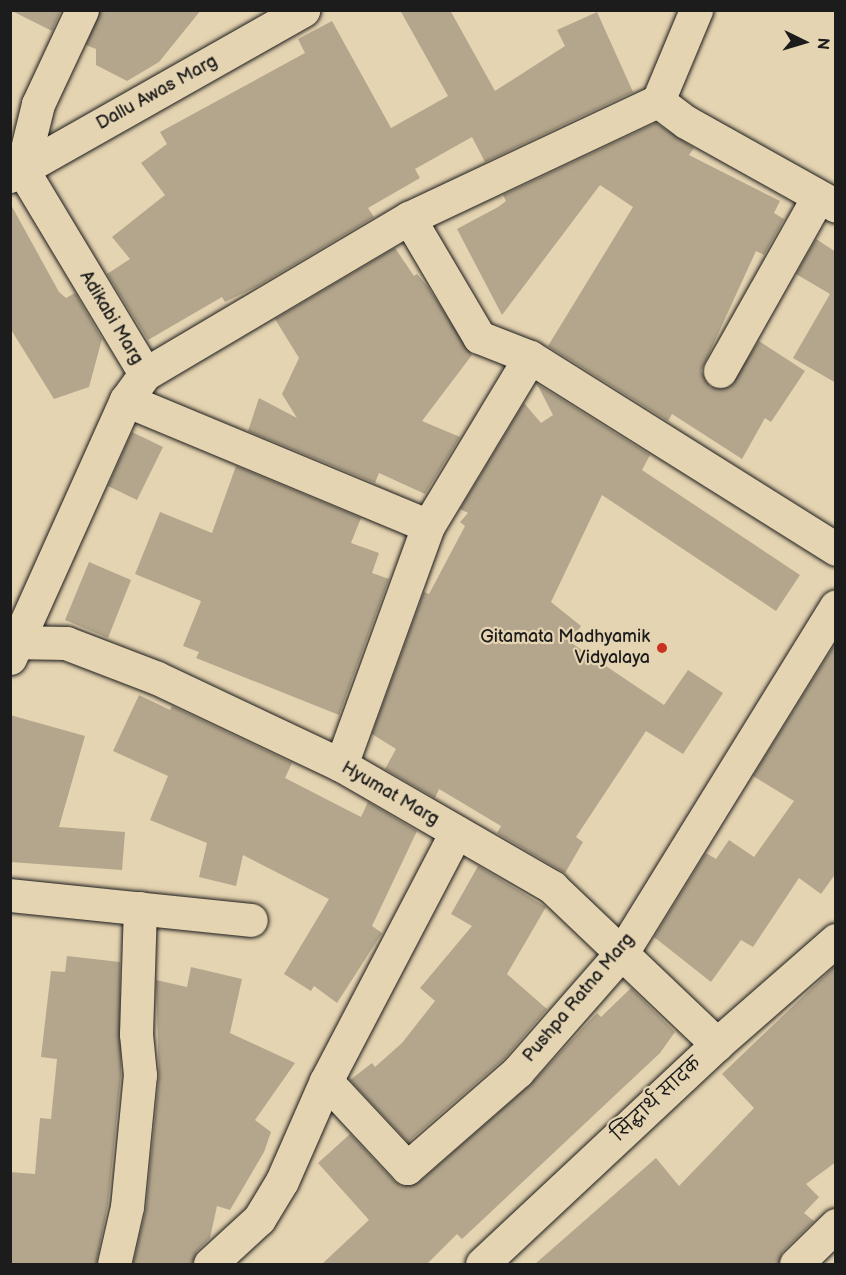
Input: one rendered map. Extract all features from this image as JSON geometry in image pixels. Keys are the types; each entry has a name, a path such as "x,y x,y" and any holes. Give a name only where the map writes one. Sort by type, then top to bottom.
{"street":[{"path":"16,173 38,104 82,10"},
{"name":"Dallu Awas Marg","path":"16,173 303,10"},
{"path":"12,648 135,387 409,218 658,101 696,10"},
{"path":"658,101 686,122 827,202 720,371"},
{"name":"Adikabi Marg","path":"16,173 135,387"},
{"path":"409,218 478,337 530,357 836,549"},
{"path":"341,765 428,526 530,357"},
{"path":"135,387 428,526"},
{"name":"Pushpa Ratna Marg","path":"326,1081 406,1168 518,1071 623,951 836,606"},
{"name":"Hyumat Marg","path":"12,648 66,643 157,678 341,765 552,887 623,951 717,1044"},
{"path":"210,1264 259,1219 282,1181 326,1081 456,832"},
{"path":"10,896 251,920"},
{"path":"114,1264 127,1207 140,1075 136,1034 140,909"},
{"name":"सिद्धार्थ सादक","path":"483,1264 717,1044 836,940"},
{"path":"796,1264 836,1225"}],"building":[{"path":"10,10 61,10 52,31"},
{"path":"100,10 201,10 159,62 127,81 96,65 96,49 86,45"},
{"path":"400,10 450,10 495,91 565,46 557,30 597,12 633,92 485,162 472,137 415,169 420,178 368,208 374,217 256,287 225,302 222,297 148,340 107,274 130,259 112,237 165,195 141,163 167,144 160,132 305,53 298,39 332,21 391,128 448,96"},
{"path":"656,123 694,148 689,155 780,201 774,213 784,219 764,255 756,251 701,371 710,387 729,387 759,341 805,371 771,422 765,418 742,459 672,414 668,421 548,346 633,207 600,185 502,315 457,229 498,207 506,201 503,195"},
{"path":"10,203 59,292 66,298 75,293 102,339 89,387 54,399 10,328"},
{"path":"816,239 836,252 836,383 793,358 830,294 796,274"},
{"path":"395,248 414,276 417,274 428,287 472,355 422,421 460,437 425,494 379,473 375,483 248,431 259,398 297,418 282,394 299,358 275,319"},
{"path":"537,384 650,455 642,470 800,575 776,611 602,495 551,602 581,626 570,642 664,705 688,670 723,693 683,754 646,731 576,837 583,842 565,873 497,833 501,826 439,789 435,798 385,769 396,749 372,734 424,592 429,594 465,526 460,522 468,513 460,509 524,403 541,423 553,415"},
{"path":"132,432 163,447 137,500 108,486"},
{"path":"236,466 361,518 351,543 379,553 372,573 389,579 339,715 196,658 199,652 183,646 201,601 135,574 160,512 212,533"},
{"path":"89,562 131,580 108,638 65,620"},
{"path":"836,642 836,873 821,894 799,878 753,947 741,940 711,982 654,937 706,853 716,859 729,840 754,857 794,801 753,776"},
{"path":"139,695 170,710 172,706 292,763 285,778 361,817 368,802 417,831 372,926 382,933 337,1003 314,986 311,991 284,974 329,899 243,855 236,886 199,877 207,843 150,820 168,776 113,751"},
{"path":"10,715 85,736 59,827 125,832 122,870 10,862"},
{"path":"478,866 546,907 507,974 547,1009 505,1058 408,1142 350,1080 372,1063 375,1067 402,1043 435,1001 420,988 472,926 451,914"},
{"path":"67,956 120,962 121,1075 108,1204 96,1264 10,1264 10,1172 35,1174 40,1118 51,1119 57,1059 41,1057 51,971 65,972"},
{"path":"836,965 836,1162 806,1184 819,1197 804,1213 814,1221 783,1251 778,1264 535,1264 656,1158 679,1186 754,1108 722,1074"},
{"path":"191,967 242,979 230,1033 295,1063 255,1120 271,1132 264,1152 230,1210 217,1206 210,1238 197,1251 192,1264 133,1264 146,1209 159,1077 156,980 187,987"},
{"path":"631,988 675,1032 660,1053 462,1239 457,1234 427,1264 322,1264 369,1220 318,1163 350,1134 394,1181 402,1186 419,1182 530,1085 597,1013 601,1017"}],"place":[{"name":"Gitamata Madhyamik Vidyalaya","path":"662,648"}]}
